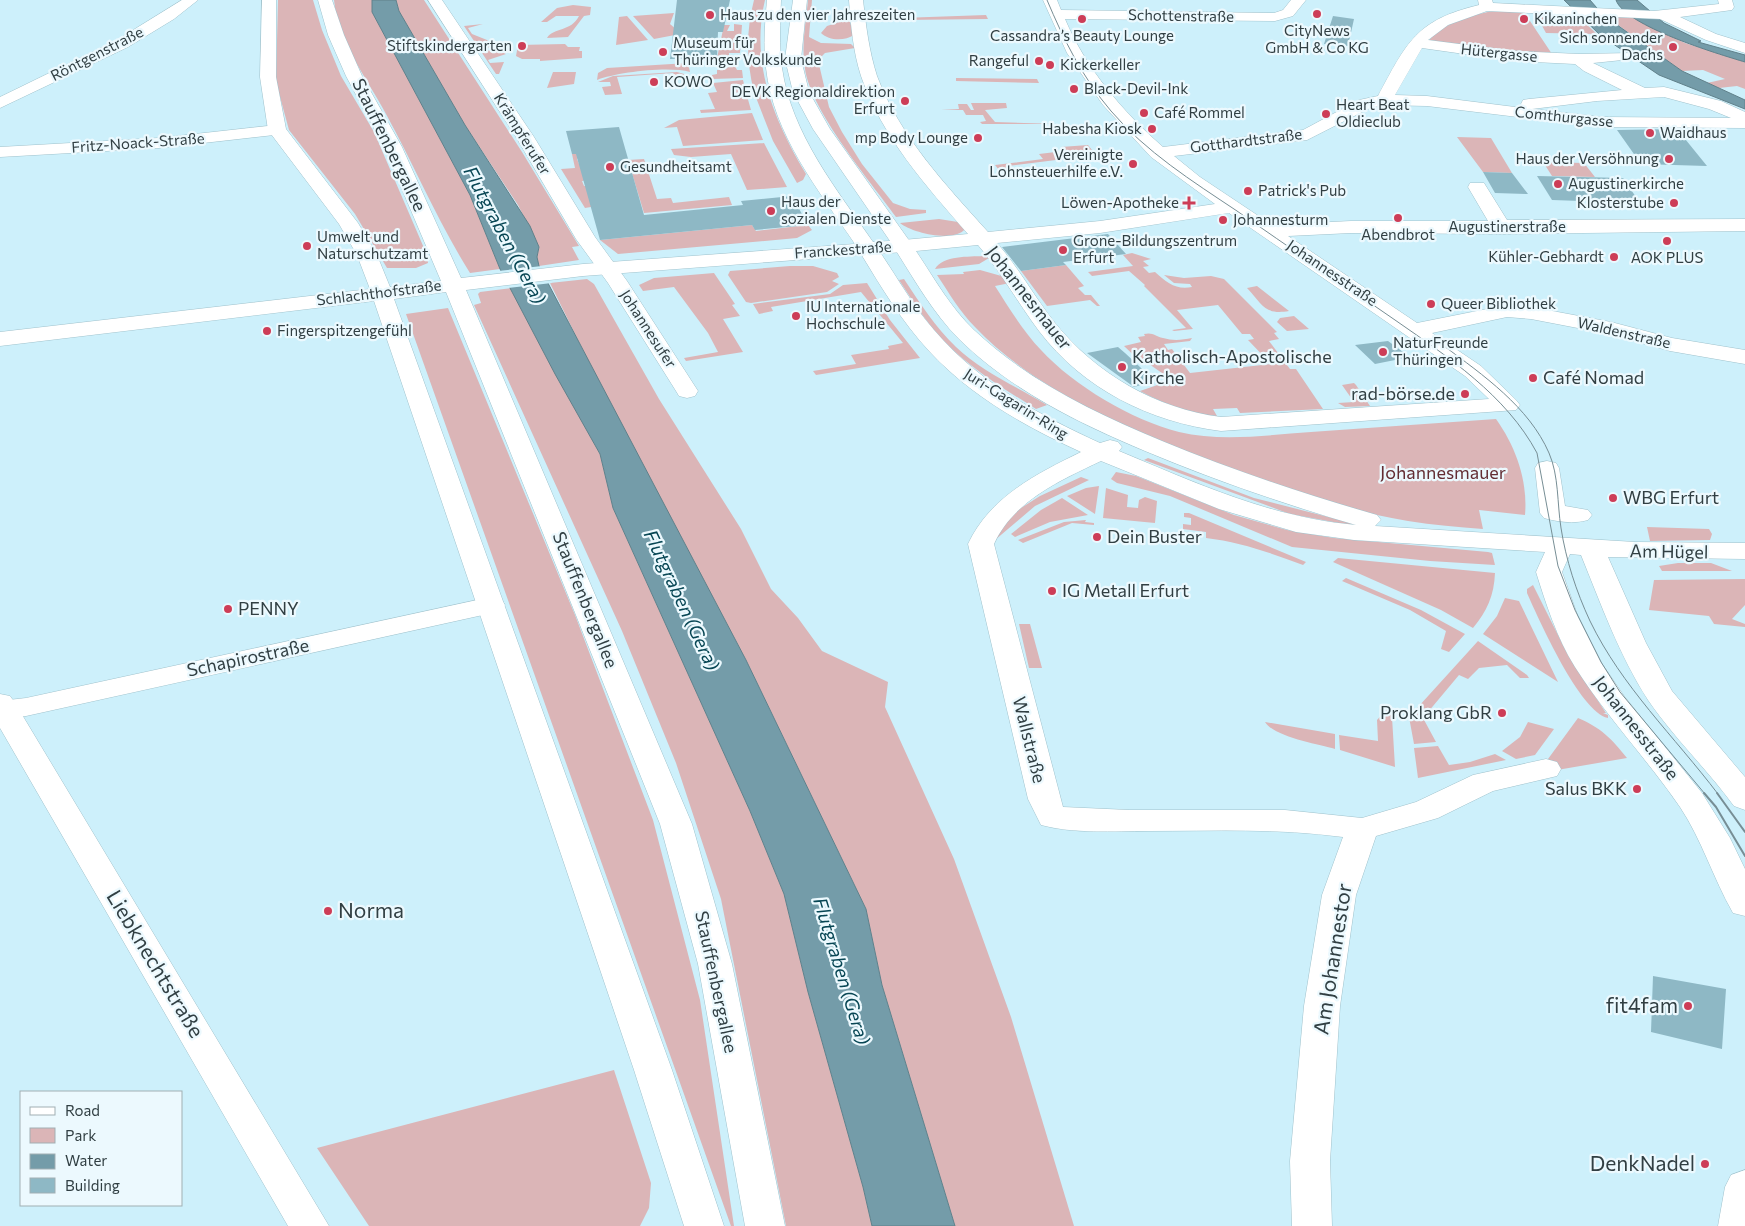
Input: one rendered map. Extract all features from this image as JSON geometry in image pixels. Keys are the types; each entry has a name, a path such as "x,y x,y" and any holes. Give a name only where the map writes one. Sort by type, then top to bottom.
{"street":[{"name":"Röntgenstraße","path":"0,103 117,47 172,15 192,0"},
{"path":"269,0 268,77 277,130 348,222 376,278 554,791 654,1070 701,1224"},
{"name":"Stauffenbergallee","path":"325,0 336,35 354,76 466,283 676,824 715,964 765,1226"},
{"name":"Krämpferufer","path":"435,0 525,136 586,239 608,268"},
{"name":"Juri-Gagarin-Ring","path":"774,0 770,49 774,79 784,111 811,163 911,317 932,342 960,369 1029,415 1099,452 1226,503 1280,520 1330,530 1592,549"},
{"name":"Juri-Gagarin-Ring","path":"800,0 793,59 801,92 822,129 952,317 981,348 1037,388 1068,406 1192,462 1292,498 1373,522 1452,538"},
{"path":"856,0 860,36 879,103 900,140 918,164 982,239"},
{"name":"Schottenstraße","path":"1053,7 1275,17 1288,13 1299,0"},
{"path":"1384,100 1405,61 1429,30 1486,4 1576,13 1658,15 1727,7 1725,0"},
{"name":"Johannesstraße","path":"1053,7 1070,44 1094,82 1115,110 1157,153 1232,207 1270,231 1473,371 1508,405"},
{"path":"1658,15 1711,37 1745,48"},
{"name":"Hütergasse","path":"1419,43 1514,56 1579,59 1626,56"},
{"path":"1579,59 1590,68 1641,92"},
{"path":"1495,108 1641,92 1664,92 1715,106 1745,118"},
{"name":"Gotthardtstraße","path":"1157,153 1307,135 1365,104 1384,100"},
{"name":"Comthurgasse","path":"1384,100 1427,101 1601,122 1745,124"},
{"name":"Fritz-Noack-Straße","path":"0,152 158,143 277,130"},
{"path":"1477,187 1502,228"},
{"name":"Franckestraße","path":"466,283 583,270 982,239 1100,227 1232,207"},
{"name":"Augustinerstraße","path":"1270,231 1351,227 1502,228 1745,225"},
{"name":"Johannesmauer","path":"982,239 1017,282 1056,338 1072,354 1125,393 1170,415 1200,422 1235,423 1508,405"},
{"name":"Johannesufer","path":"608,268 687,391"},
{"name":"Schlachthofstraße","path":"0,339 376,278"},
{"name":"Schlachthofstraße","path":"0,328 376,278 466,283"},
{"name":"Waldenstraße","path":"1415,330 1507,311 1531,313 1619,331 1670,344 1745,357"},
{"name":"Wallstraße","path":"1131,436 1053,474 1021,497 991,525 981,544 1044,799 1052,817 1093,821 1275,820 1322,822 1362,829"},
{"path":"1547,468 1553,513 1579,515"},
{"name":"Juri-Gagarin-Ring","path":"1498,542 1549,572"},
{"path":"1549,572 1561,546"},
{"path":"1592,549 1608,588 1660,694 1680,723 1710,755 1745,799"},
{"name":"Am Hügel","path":"1592,549 1650,552 1745,551"},
{"name":"Johannesstraße","path":"1549,572 1564,617 1588,665 1614,704 1691,800 1714,838 1745,904"},
{"name":"Schapirostraße","path":"1,707 26,707 491,605"},
{"name":"Liebknechtstraße","path":"1,707 309,1226"},
{"path":"1362,829 1426,810 1484,782 1546,769"},
{"name":"Am Johannestor","path":"1312,1226 1310,1161 1322,1006 1339,895 1362,829"},
{"path":"1738,1226 1745,1187"}],"green space":[{"path":"278,0 313,0 322,30 341,76 374,132 427,255 428,263 416,268 387,268 355,214 289,130 276,82"},
{"path":"334,0 372,0 372,12 470,195 500,269 470,273 447,234 386,114 347,45 341,30"},
{"path":"396,0 424,0 522,152 579,246 572,247 579,260 539,266 537,257 539,247 518,205 465,125 399,11"},
{"path":"754,0 765,0 761,24 761,47 768,91 784,133 806,174 803,180 797,183 773,141 755,95 759,94 754,92 749,68 748,46"},
{"path":"808,0 812,0 809,37 821,43 851,44 855,48 825,53 818,60 829,107 842,132 862,164 893,203 910,209 926,210 926,213 896,217 843,145 818,105 810,86 804,60 804,34"},
{"path":"573,5 591,7 590,15 584,16 568,37 547,38 554,32 572,25 579,16 556,16 547,22 541,22 557,8"},
{"path":"1493,11 1524,12 1554,57 1428,42 1434,35 1457,21"},
{"path":"674,13 670,24 677,30 675,35 654,39 633,16"},
{"path":"1535,13 1556,15 1574,23 1584,22 1597,34 1546,33"},
{"path":"986,15 988,19 901,20 901,18"},
{"path":"1604,15 1630,16 1685,43 1745,62 1745,89 1737,86 1719,88 1707,83 1725,79 1703,70 1682,71"},
{"path":"627,16 648,40 616,45 619,17"},
{"path":"849,19 854,35 850,37 833,39 821,33 827,26"},
{"path":"483,24 468,28 472,34 487,40 495,48 482,47 485,51 497,49 506,54 488,60 490,63 504,62 499,74 496,74 464,26"},
{"path":"734,24 742,25 740,53 729,53 729,60 693,61 692,59 717,58 724,25 730,25 727,31 734,31"},
{"path":"565,44 568,47 580,47 579,51 582,51 582,58 540,61 540,59 522,59 516,56 518,45"},
{"path":"688,63 690,72 681,70 644,71 597,80 598,73 607,68"},
{"path":"734,64 737,70 742,70 743,78 712,79 712,75 717,74 717,70 725,69"},
{"path":"553,72 576,72 574,84 547,88"},
{"path":"677,72 684,74 686,79 676,79 673,73 617,77 622,94 605,95 602,87 611,86 610,82 598,82 613,76"},
{"path":"956,78 1037,79 1039,83 956,81"},
{"path":"743,80 746,92 731,93 733,97 747,96 751,110 701,113 700,110 715,109 708,93 717,92 713,83"},
{"path":"971,103 1006,103 1007,108 985,110 995,122 1058,124 982,124 980,122 986,121 983,115 966,115 963,110 941,110 959,109 958,104 967,104 971,110 974,110"},
{"path":"752,113 763,140 683,146 677,127 664,128 679,120"},
{"path":"1457,137 1491,138 1512,173 1483,172"},
{"path":"764,143 787,187 747,190 731,154 691,157 674,155 671,149"},
{"path":"1088,145 1096,155 1008,166 1010,168 999,170 995,165 1043,159 1039,154 1064,151 1061,147"},
{"path":"583,153 577,159 579,164 586,163 590,180 582,181 584,186 591,186 591,207 585,208 561,169 575,168 572,154"},
{"path":"644,159 657,199 671,198 673,203 729,197 732,205 644,213 628,160"},
{"path":"1543,162 1584,163 1595,177 1552,176"},
{"path":"939,219 958,222 965,229 960,233 943,236 923,233 900,223"},
{"path":"752,225 756,231 808,225 812,230 797,238 618,254 600,240"},
{"path":"1132,253 1151,259 1143,261 1149,266 1143,267 1149,273 1155,272 1176,286 1192,287 1190,284 1174,283 1164,275 1184,278 1211,276 1224,279 1277,332 1274,333 1279,339 1269,341 1290,369 1296,369 1323,409 1240,413 1237,408 1213,409 1217,416 1177,408 1140,391 1172,380 1149,364 1144,365 1124,346 1141,342 1138,337 1145,336 1144,334 1152,334 1170,340 1192,338 1190,341 1164,344 1168,350 1172,349 1190,373 1271,364 1248,340 1254,339 1250,334 1242,334 1218,305 1177,310 1193,329 1174,331 1172,330 1186,328 1129,271 1092,276 1088,272 1133,266 1123,255"},
{"path":"983,256 989,258 979,264 935,269 939,264 950,259"},
{"path":"1066,265 1084,286 1078,288 1085,295 1091,295 1100,306 1097,306 1090,300 1047,306 1021,271"},
{"path":"813,266 837,273 839,277 832,281 839,284 827,292 751,303 746,302 728,275 730,271"},
{"name":"Johannesmauer","path":"980,270 1005,277 1010,283 995,286 1028,335 1054,363 1087,389 1105,400 1161,427 1211,437 1245,437 1496,419 1515,453 1519,465 1525,490 1525,515 1479,510 1483,529 1427,524 1379,515 1321,500 1264,482 1126,426 1046,384 997,348 964,315 937,275 964,274 963,272"},
{"path":"714,273 735,304 732,305 740,316 723,319 743,352 686,361 684,358 718,352 708,333 674,287 643,291 639,285 654,278"},
{"path":"587,279 594,284 659,399 741,529 771,589 798,618 822,651 888,682 885,707 954,859 1011,1017 1074,1226 955,1226 882,985 866,909 746,660 598,381 550,283"},
{"path":"904,279 935,323 966,356 1047,405 1036,409 979,372 953,350 918,309 899,280"},
{"path":"867,283 890,320 920,358 816,375 813,371 856,364 851,355 889,349 888,346 903,343 861,292 771,307 773,311 759,314 753,304 830,294 843,285"},
{"path":"1257,286 1289,311 1269,310 1261,304 1247,288"},
{"path":"511,288 600,454 613,508 750,811 784,894 808,992 863,1187 872,1226 786,1226 721,899 676,763 622,631 474,305 481,303 478,294 480,292"},
{"path":"448,308 575,615 653,820 700,1000 734,1226 731,1226 406,314"},
{"path":"1294,316 1309,329 1287,331 1277,322 1280,318"},
{"path":"1354,383 1370,406 1345,407 1338,403 1354,402 1342,385"},
{"path":"1148,458 1254,498 1356,524 1355,526 1290,514 1144,460"},
{"path":"1116,472 1136,476 1234,515 1287,530 1334,538 1488,552 1492,553 1495,565 1430,561 1292,547 1170,496 1117,483 1111,479"},
{"path":"1081,477 1089,480 1035,506 995,540 1010,515 1040,496"},
{"path":"1099,486 1095,514 1067,496 1086,488"},
{"path":"1106,488 1128,495 1127,507 1138,508 1139,500 1145,497 1157,501 1155,523 1103,518"},
{"path":"1062,498 1088,515 1050,522 1015,537 1011,534 1041,510"},
{"path":"1184,513 1189,513 1306,562 1303,565 1243,545 1206,538 1206,532 1183,529 1183,524 1191,525 1191,518 1184,517"},
{"path":"1086,520 1085,522 1094,523 1094,525 1072,523 1023,543 1018,540 1064,522"},
{"path":"1647,527 1709,529 1712,534 1710,540 1650,541"},
{"path":"1338,558 1495,573 1493,589 1486,609 1473,628 1441,610 1333,562"},
{"path":"1678,563 1711,563 1732,571 1662,571 1659,566"},
{"path":"1346,578 1421,610 1465,634 1449,652 1441,649 1446,631 1410,610 1342,581"},
{"path":"1745,579 1745,605 1732,619 1745,624 1745,627 1714,624 1709,616 1649,610 1654,580"},
{"path":"1533,585 1568,655 1606,713 1603,713 1608,715 1608,718 1597,712 1585,700 1573,683 1527,593 1527,589"},
{"path":"1505,598 1519,601 1558,682 1483,634 1497,616"},
{"path":"1019,624 1030,624 1042,668 1029,668"},
{"path":"1478,641 1529,678 1520,678 1507,665 1479,668 1468,679 1459,675 1423,718 1436,742 1414,744 1409,717"},
{"path":"1387,709 1392,717 1395,767 1340,750 1339,735 1378,741 1377,720"},
{"path":"1578,718 1593,725 1605,734 1627,758 1557,770 1548,759"},
{"path":"1265,722 1335,734 1335,749 1287,736 1277,732"},
{"path":"1528,722 1554,729 1535,755 1516,759 1502,751 1520,737"},
{"path":"1438,746 1449,765 1470,762 1495,754 1506,760 1418,778 1414,748"},
{"path":"614,1070 651,1183 649,1208 640,1226 369,1226 317,1148"}],"water":[{"name":"Flutgraben (Gera)","path":"372,0 396,0 399,11 465,125 530,226 539,247 537,257 539,266 746,660 866,909 882,985 955,1226 872,1226 863,1187 808,992 784,894 750,811 613,508 600,454 555,374 500,269 470,195 372,12"},
{"path":"1564,0 1590,0 1603,15 1682,71 1745,100 1745,109 1659,75 1600,35"},
{"path":"1616,0 1637,0 1664,23 1701,41 1698,42 1745,55 1745,62 1695,46 1654,29 1636,20 1623,10"}],"pier":[{"path":"542,266 552,283 508,288 498,271"}],"building":[{"path":"677,0 730,0 723,32 718,32 717,58 670,59"},
{"path":"1333,16 1354,19 1348,46 1324,44"},
{"name":"Haus der sozialen Dienste","path":"619,127 644,215 743,205 741,201 792,196 808,225 755,230 752,225 600,240 576,154 572,154 566,131"},
{"path":"1677,129 1707,166 1641,164 1617,130"},
{"path":"1483,172 1512,173 1528,194 1495,193"},
{"name":"Augustinerkirche","path":"1537,176 1623,178 1640,203 1552,200"},
{"name":"Grone-Bildungszentrum Erfurt","path":"1108,234 1126,254 1063,262 1066,265 1021,271 1002,247"},
{"path":"1388,341 1410,357 1375,364 1355,345"},
{"name":"Katholisch-Apostolische Kirche","path":"1118,347 1155,381 1134,387 1087,353"},
{"name":"fit4fam","path":"1653,976 1726,989 1722,1049 1651,1032"}],"tram line":[{"path":"1047,0 1067,44 1091,85 1111,111 1139,140 1187,177 1435,348 1474,379 1509,413 1537,453 1558,566 1575,610 1601,662 1620,692 1705,794"},
{"path":"1444,346 1504,393 1530,421 1540,436 1549,453 1555,471 1561,528 1569,564 1590,621 1617,668 1718,794"},
{"path":"1704,793 1716,807 1745,856"},
{"path":"1717,793 1745,832"}],"place":[{"name":"CityNews GmbH & Co KG","path":"1317,14"},
{"name":"Haus zu den vier Jahreszeiten","path":"710,15"},
{"name":"Cassandra’s Beauty Lounge","path":"1082,19"},
{"name":"Kikaninchen","path":"1524,19"},
{"name":"Stiftskindergarten","path":"522,46"},
{"name":"Sich sonnender Dachs","path":"1673,47"},
{"name":"Museum für Thüringer Volkskunde","path":"663,52"},
{"name":"Rangeful","path":"1039,61"},
{"name":"Kickerkeller","path":"1050,65"},
{"name":"KOWO","path":"654,82"},
{"name":"Black-Devil-Ink","path":"1074,89"},
{"name":"DEVK Regionaldirektion Erfurt","path":"905,101"},
{"name":"Café Rommel","path":"1144,113"},
{"name":"Heart Beat Oldieclub","path":"1326,114"},
{"name":"Habesha Kiosk","path":"1152,129"},
{"name":"Waidhaus","path":"1650,133"},
{"name":"mp Body Lounge","path":"978,138"},
{"name":"Haus der Versöhnung","path":"1669,159"},
{"name":"Vereinigte Lohnsteuerhilfe e.V.","path":"1133,164"},
{"name":"Gesundheitsamt","path":"610,167"},
{"name":"Augustinerkirche","path":"1558,184"},
{"name":"Patrick's Pub","path":"1248,191"},
{"name":"Löwen-Apotheke","path":"1189,203"},
{"name":"Klosterstube","path":"1674,203"},
{"name":"Haus der sozialen Dienste","path":"771,211"},
{"name":"Abendbrot","path":"1398,218"},
{"name":"Johannesturm","path":"1223,220"},
{"name":"AOK PLUS","path":"1667,241"},
{"name":"Umwelt und Naturschutzamt","path":"307,246"},
{"name":"Grone-Bildungszentrum Erfurt","path":"1063,250"},
{"name":"Kühler-Gebhardt","path":"1614,257"},
{"name":"Queer Bibliothek","path":"1431,304"},
{"name":"IU Internationale Hochschule","path":"796,316"},
{"name":"Fingerspitzengefühl","path":"267,331"},
{"name":"NaturFreunde Thüringen","path":"1383,352"},
{"name":"Katholisch-Apostolische Kirche","path":"1122,367"},
{"name":"Café Nomad","path":"1533,378"},
{"name":"rad-börse.de","path":"1465,394"},
{"name":"WBG Erfurt","path":"1613,498"},
{"name":"Dein Buster","path":"1097,537"},
{"name":"IG Metall Erfurt","path":"1052,591"},
{"name":"PENNY","path":"228,609"},
{"name":"Proklang GbR","path":"1502,713"},
{"name":"Salus BKK","path":"1637,789"},
{"name":"Norma","path":"328,911"},
{"name":"fit4fam","path":"1688,1006"},
{"name":"DenkNadel","path":"1705,1164"}]}
